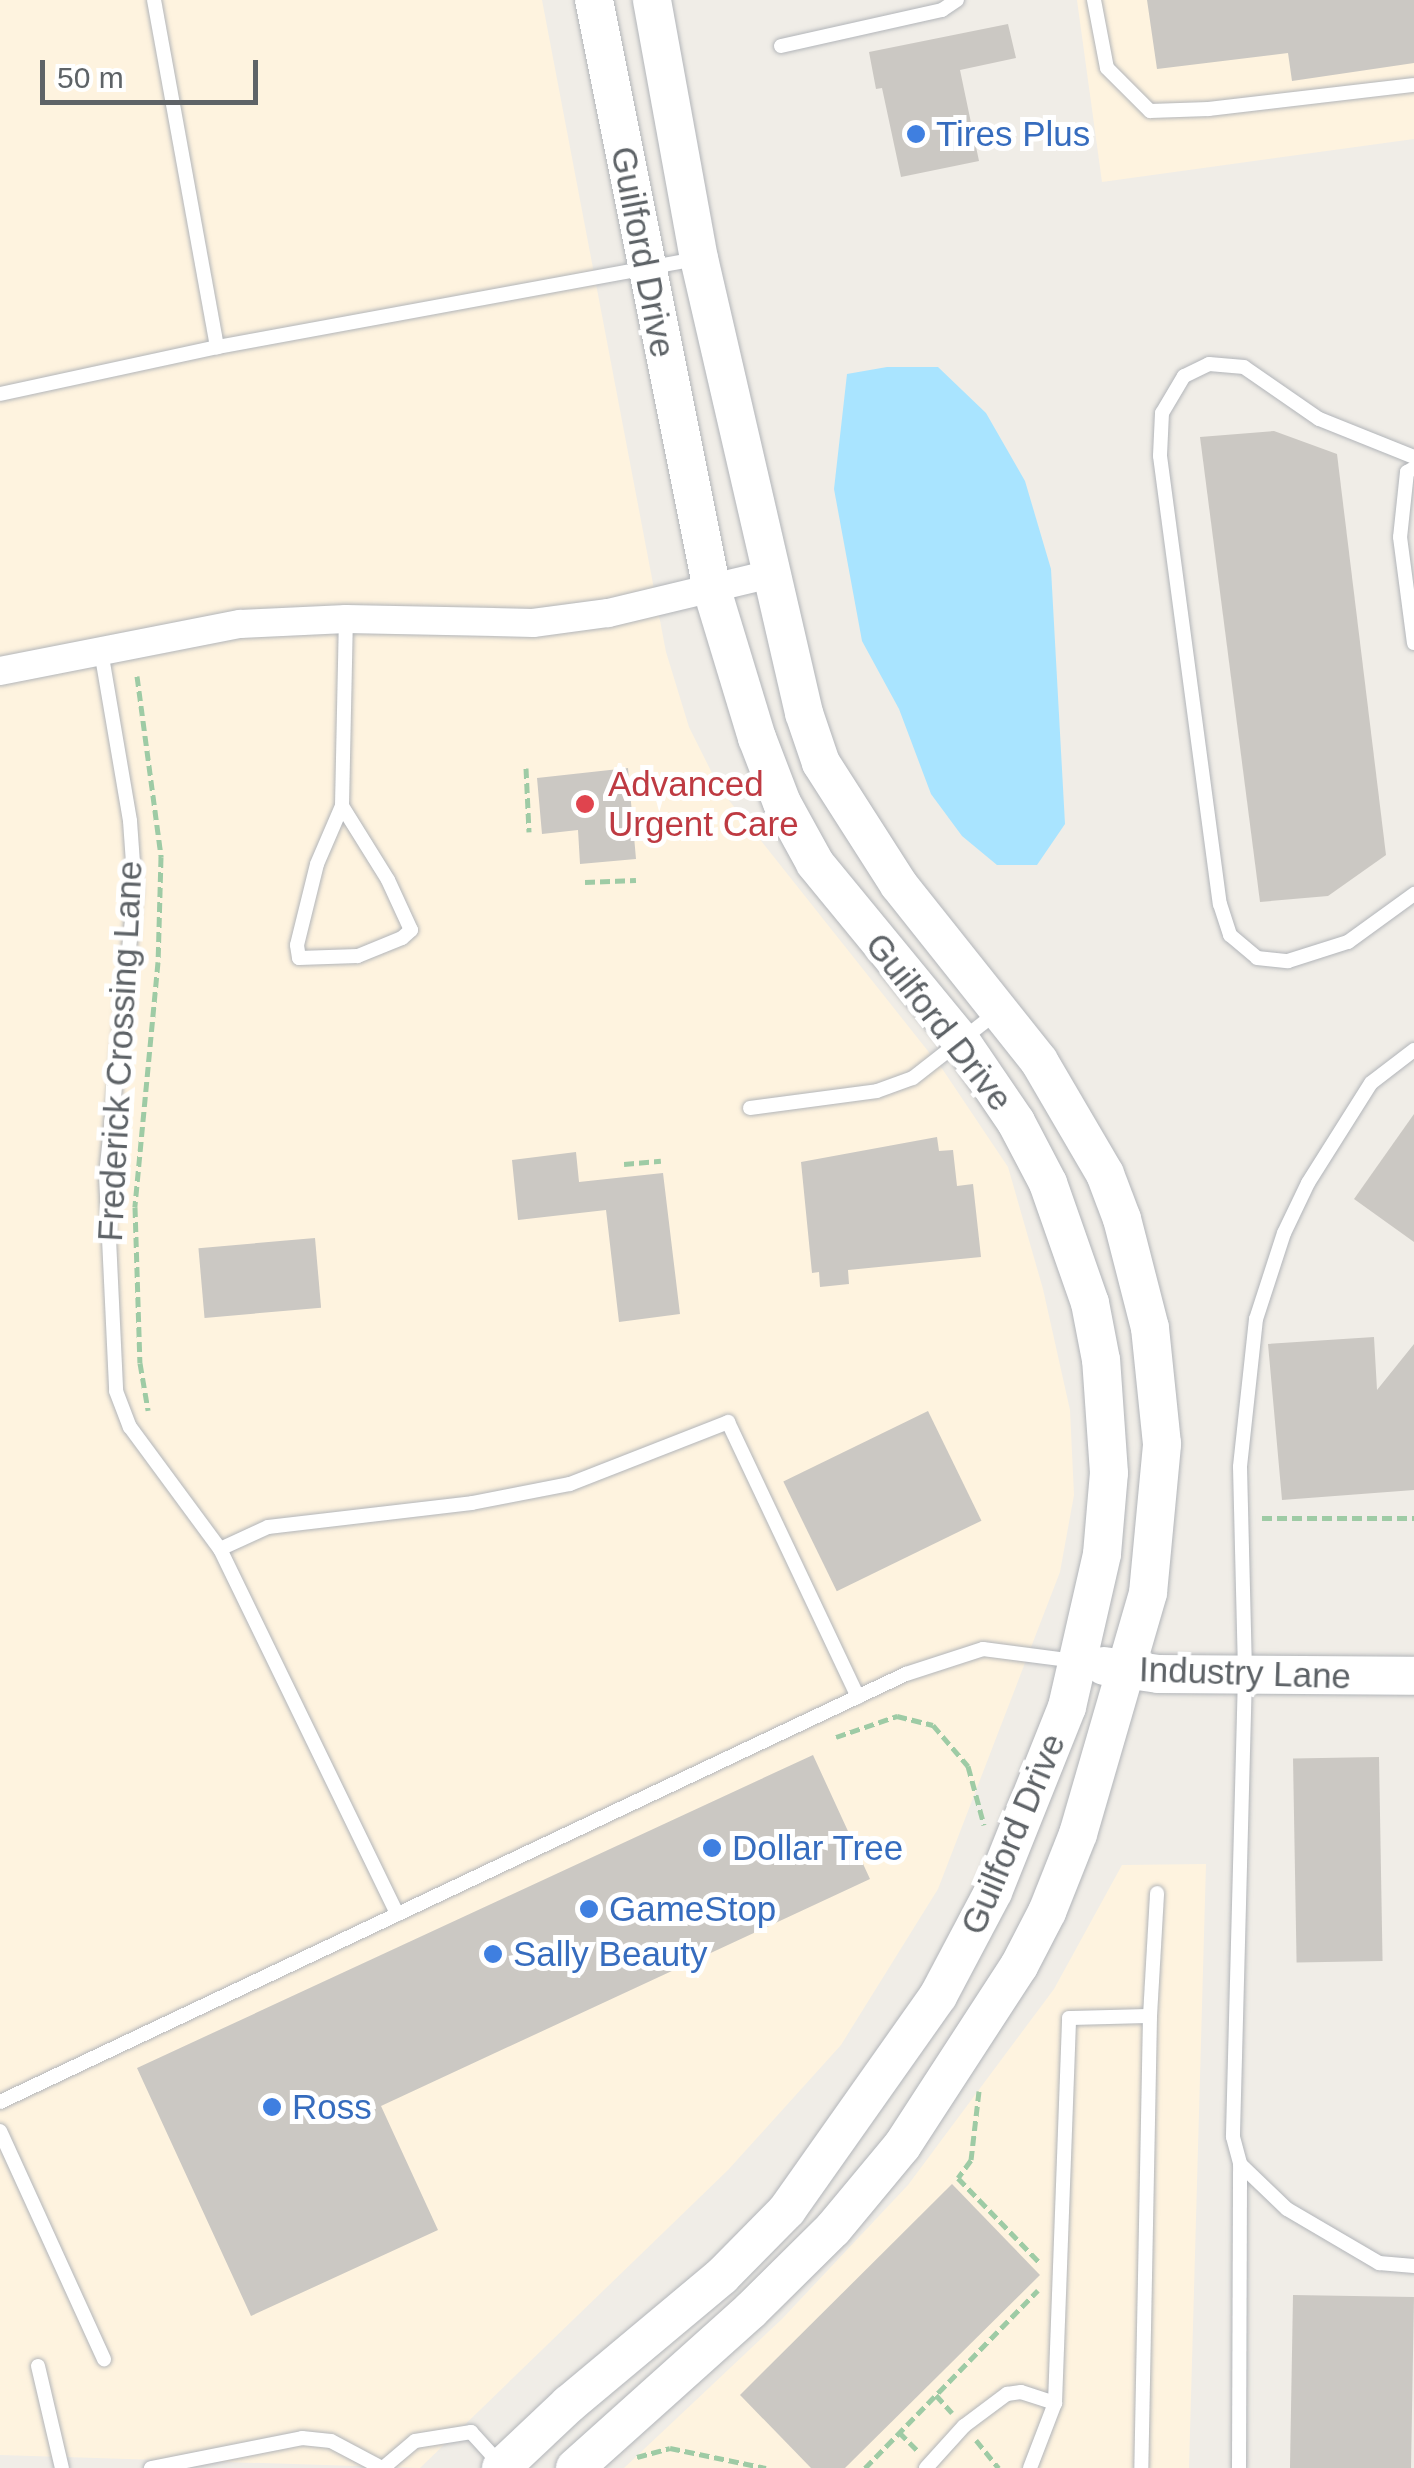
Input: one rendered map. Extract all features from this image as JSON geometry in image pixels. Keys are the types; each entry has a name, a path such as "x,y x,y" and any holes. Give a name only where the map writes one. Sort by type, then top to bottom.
{"main road":[{"name":"Guilford Drive","path":"502,2468 569,2404 722,2276 787,2210 899,2058 938,1996 993,1892 1067,1707 1102,1554 1109,1472 1098,1341 1074,1252 1048,1183 1016,1122 961,1041 844,901 807,848 782,803 757,738 712,590 594,0"},
{"name":"Guilford Drive","path":"574,2468 750,2311 833,2229 902,2146 975,2040 1047,1912 1078,1834 1148,1593 1162,1444 1150,1328 1122,1218 1105,1174 1038,1061 899,885 821,764 804,713 699,259 652,0"},
{"name":"Industry Lane","path":"1077,1662 1125,1670 1244,1675 1414,1676"}],"street":[{"path":"0,671 240,624 346,620 533,623 608,613 771,574"}],"lane":[{"path":"154,0 217,347"},
{"path":"781,46 942,10 958,0"},
{"path":"1094,0 1107,68 1150,111 1210,109 1414,86"},
{"path":"0,394 217,347 699,259"},
{"path":"1414,457 1319,419 1244,367 1210,364 1184,376 1162,413 1163,476 1220,904 1230,935 1257,958 1288,960 1348,942 1414,894"},
{"path":"1414,468 1407,472 1400,538 1414,643"},
{"path":"342,806 388,880 412,930 358,956 299,958 297,945 317,864 342,806 346,620"},
{"name":"Frederick Crossing Lane","path":"101,651 127,802 135,890 106,1175 116,1391 130,1427 220,1549 397,1914"},
{"path":"750,1108 877,1091 914,1078 1000,1010"},
{"path":"1239,2468 1240,2164 1233,2137 1244,1675 1240,1517 1246,1386 1256,1319 1284,1233 1308,1183 1371,1083 1414,1050"},
{"path":"220,1549 268,1527 472,1503 570,1484 728,1422 858,1696"},
{"path":"0,2102 906,1674 983,1649 1077,1662"},
{"path":"1141,2468 1150,2016 1157,1893"},
{"path":"1030,2468 1055,2403 1068,2018 1150,2016"},
{"path":"0,2130 104,2359"},
{"path":"1240,2164 1286,2209 1327,2236 1379,2263 1414,2266"},
{"path":"38,2366 62,2468"},
{"path":"926,2468 964,2426 1007,2394 1021,2392 1055,2403"},
{"path":"151,2468 302,2438 331,2441 382,2468 416,2442 470,2432 502,2468"}],"path":[{"path":"137,676 162,858 158,962 134,1208 140,1363 150,1418"},
{"path":"526,768 529,832"},
{"path":"585,882 636,880"},
{"path":"624,1164 662,1161"},
{"path":"1240,1517 1414,1518"},
{"path":"836,1737 897,1716 933,1725 968,1766 981,1823 995,1832"},
{"path":"979,2088 971,2160 958,2178 1042,2268"},
{"path":"866,2468 1042,2287"},
{"path":"898,2432 919,2452"},
{"path":"621,2462 670,2448 766,2468"}],"shaded area":[{"path":"0,0 542,0 666,652 689,727 720,789 943,1070 1008,1167 1043,1289 1070,1410 1074,1495 1060,1572 938,1889 841,2045 728,2170 420,2468 0,2455"},
{"path":"1077,0 1414,0 1414,139 1102,182"},
{"path":"1206,1864 1189,2468 624,2468 782,2319 908,2185 1054,1989 1122,1865"}],"water":[{"path":"887,367 938,367 986,413 1025,481 1051,569 1065,824 1037,865 997,865 962,836 931,794 899,709 862,641 834,489 847,374"}],"building":[{"path":"1147,0 1414,0 1414,63 1292,81 1288,53 1157,69"},
{"path":"1008,24 1016,58 960,70 979,161 901,177 882,88 876,89 869,52"},
{"path":"1274,431 1337,454 1386,855 1328,896 1260,902 1200,437"},
{"name":"Advanced Urgent Care","path":"628,768 636,859 580,864 578,830 542,834 537,778"},
{"path":"1414,1114 1414,1242 1354,1199"},
{"path":"937,1137 939,1151 953,1150 957,1186 973,1184 981,1257 848,1270 849,1284 820,1287 819,1272 812,1273 801,1162"},
{"path":"576,1152 579,1182 663,1173 680,1314 619,1322 606,1210 518,1220 512,1160"},
{"path":"315,1238 321,1308 205,1318 198,1248"},
{"path":"1374,1337 1377,1390 1414,1344 1414,1490 1282,1500 1268,1344"},
{"path":"928,1411 981,1521 837,1591 783,1482"},
{"path":"813,1755 870,1879 381,2106 438,2230 251,2316 137,2068"},
{"path":"1379,1757 1383,1961 1297,1962 1293,1759"},
{"path":"952,2184 1040,2275 845,2468 811,2468 740,2395"},
{"path":"1293,2295 1414,2297 1411,2468 1290,2468"}],"place":[{"name":"Tires Plus","path":"916,134"},
{"name":"Advanced Urgent Care","path":"585,804"},
{"name":"Dollar Tree","path":"712,1848"},
{"name":"GameStop","path":"589,1909"},
{"name":"Sally Beauty","path":"493,1954"},
{"name":"Ross","path":"272,2107"}]}
